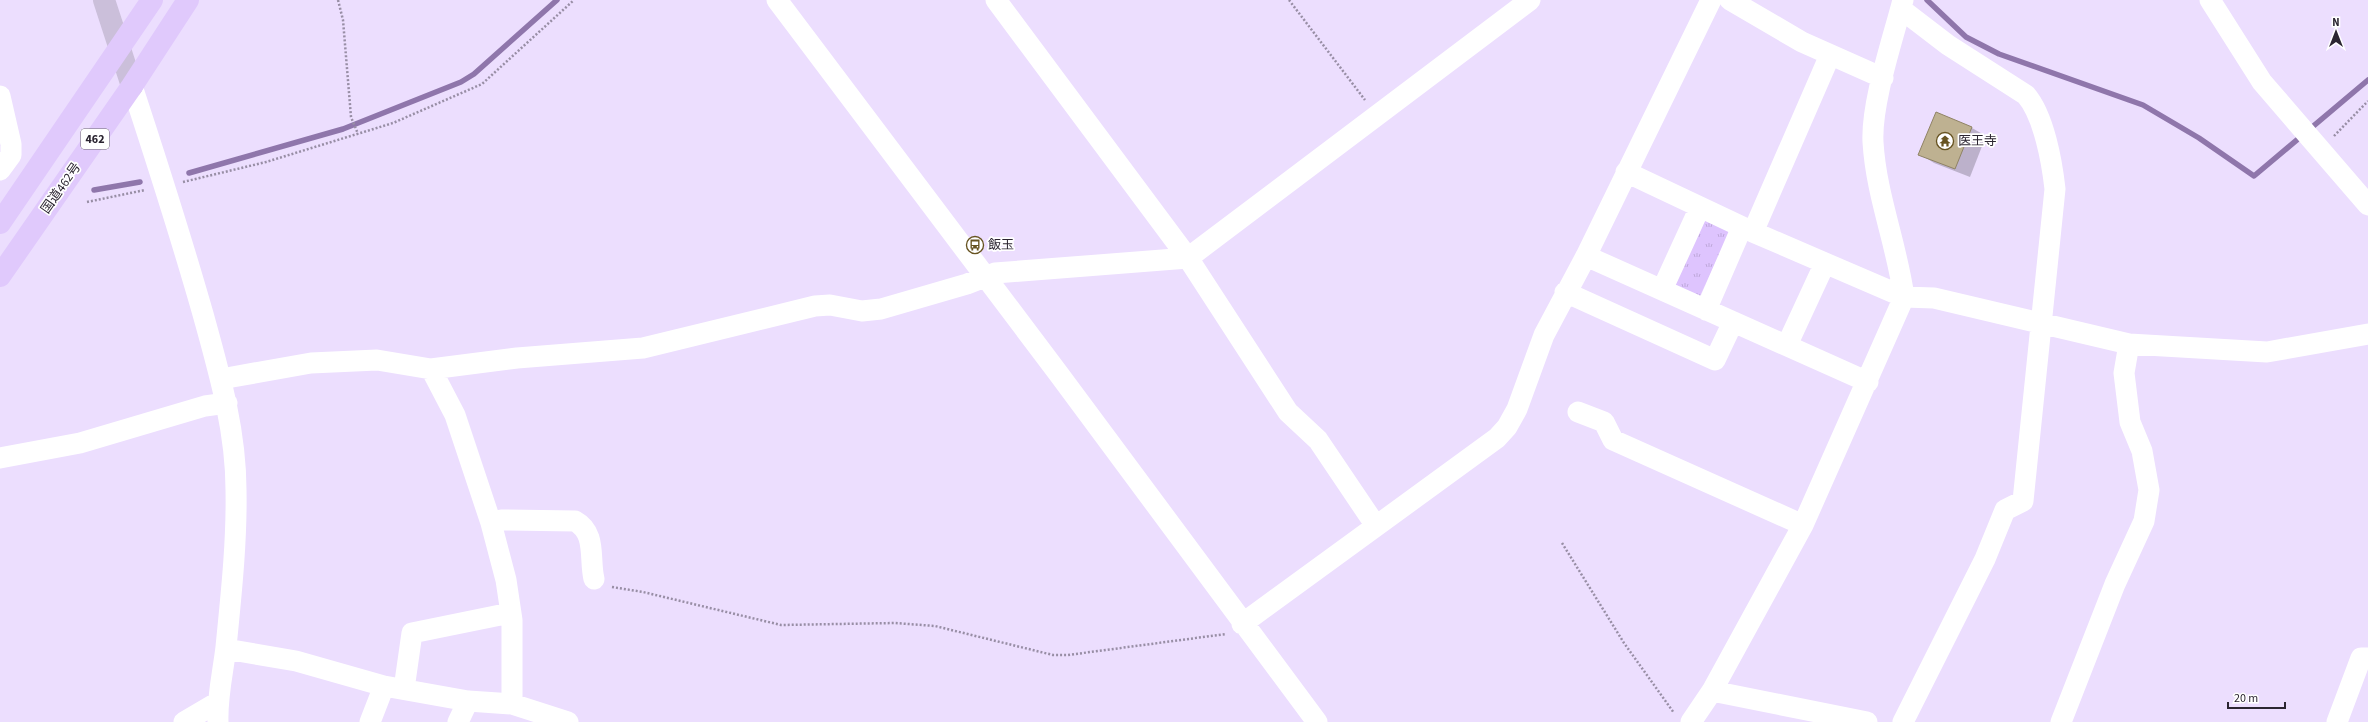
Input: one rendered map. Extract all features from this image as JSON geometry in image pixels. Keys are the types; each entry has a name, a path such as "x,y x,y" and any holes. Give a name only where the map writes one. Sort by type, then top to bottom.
{"highway":[{"name":"462","path":"0,223 152,0"},
{"name":"国道462号","path":"0,276 132,86 188,0"}],"main road":[{"path":"104,0 132,86"}],"street":[{"path":"777,0 1058,373 1242,624 1316,722"},
{"path":"996,0 1188,258 1288,412 1318,440 1376,526"},
{"path":"221,379 311,363 377,360 431,369 517,358 642,348 816,306 830,305 862,311 881,309 985,278 995,273 1188,258 1530,0"},
{"path":"1242,624 1497,438 1507,427 1517,410 1544,335 1565,292 1586,256 1626,172 1683,59 1686,47 1711,0"},
{"path":"1730,0 1802,42 1883,78"},
{"path":"2210,0 2262,82 2294,121 2322,150 2368,205"},
{"path":"1684,720 1712,691 1803,525 1868,382 1904,297 1901,274 1878,177 1873,141 1877,102 1902,4 1948,45 2026,95 2035,105 2053,169 2055,189 2023,501 2005,510 1985,559 1903,722"},
{"path":"1706,310 1748,229 1830,55"},
{"path":"132,86 165,186 221,379 234,444 236,490 226,649 218,712 184,722"},
{"path":"0,96 11,144 5,163"},
{"path":"1626,172 1825,264 1904,297 1934,298 2041,322 2129,344 2267,352 2368,334"},
{"path":"1662,290 1700,207"},
{"path":"1586,256 1868,382"},
{"path":"1787,345 1825,264"},
{"path":"1565,292 1715,360 1733,322"},
{"path":"2061,722 2115,584 2144,521 2149,490 2142,451 2130,422 2124,373 2129,344"},
{"path":"431,369 454,416 491,523 506,580 509,603 512,704"},
{"path":"0,458 80,443 205,406 227,403"},
{"path":"1578,412 1604,422 1613,440 1803,525"},
{"path":"491,523 501,520 575,521 582,525 587,532 594,580"},
{"path":"404,689 412,633 509,603"},
{"path":"226,649 296,661 384,686 468,702 512,704 557,720"},
{"path":"2337,722 2361,658 2368,658"},
{"path":"370,722 384,686"},
{"path":"1712,691 1868,722"},
{"path":"458,722 468,702"}],"path":[{"path":"338,0 343,20 351,118 357,133"},
{"path":"87,202 165,186 266,162 393,123 482,84 574,0"},
{"path":"1289,0 1378,116"},
{"path":"2322,150 2368,101"},
{"path":"1562,543 1624,643 1684,720"},
{"path":"594,580 623,590 643,592 781,625 895,623 935,626 1053,656 1068,656 1229,634 1242,624"}],"green space":[{"path":"1705,220 1730,232 1699,298 1674,287"}],"building":[{"name":"医王寺","path":"1936,112 1972,127 1955,169 1918,155"}],"waterway":[{"path":"189,173 343,129 461,82 474,74 557,0"},
{"path":"1927,0 1966,37 1999,54 2143,105 2199,138 2254,176 2368,80"},
{"path":"94,190 140,182"}],"place":[{"name":"医王寺","path":"1945,141"},
{"name":"飯玉","path":"975,245"}]}
